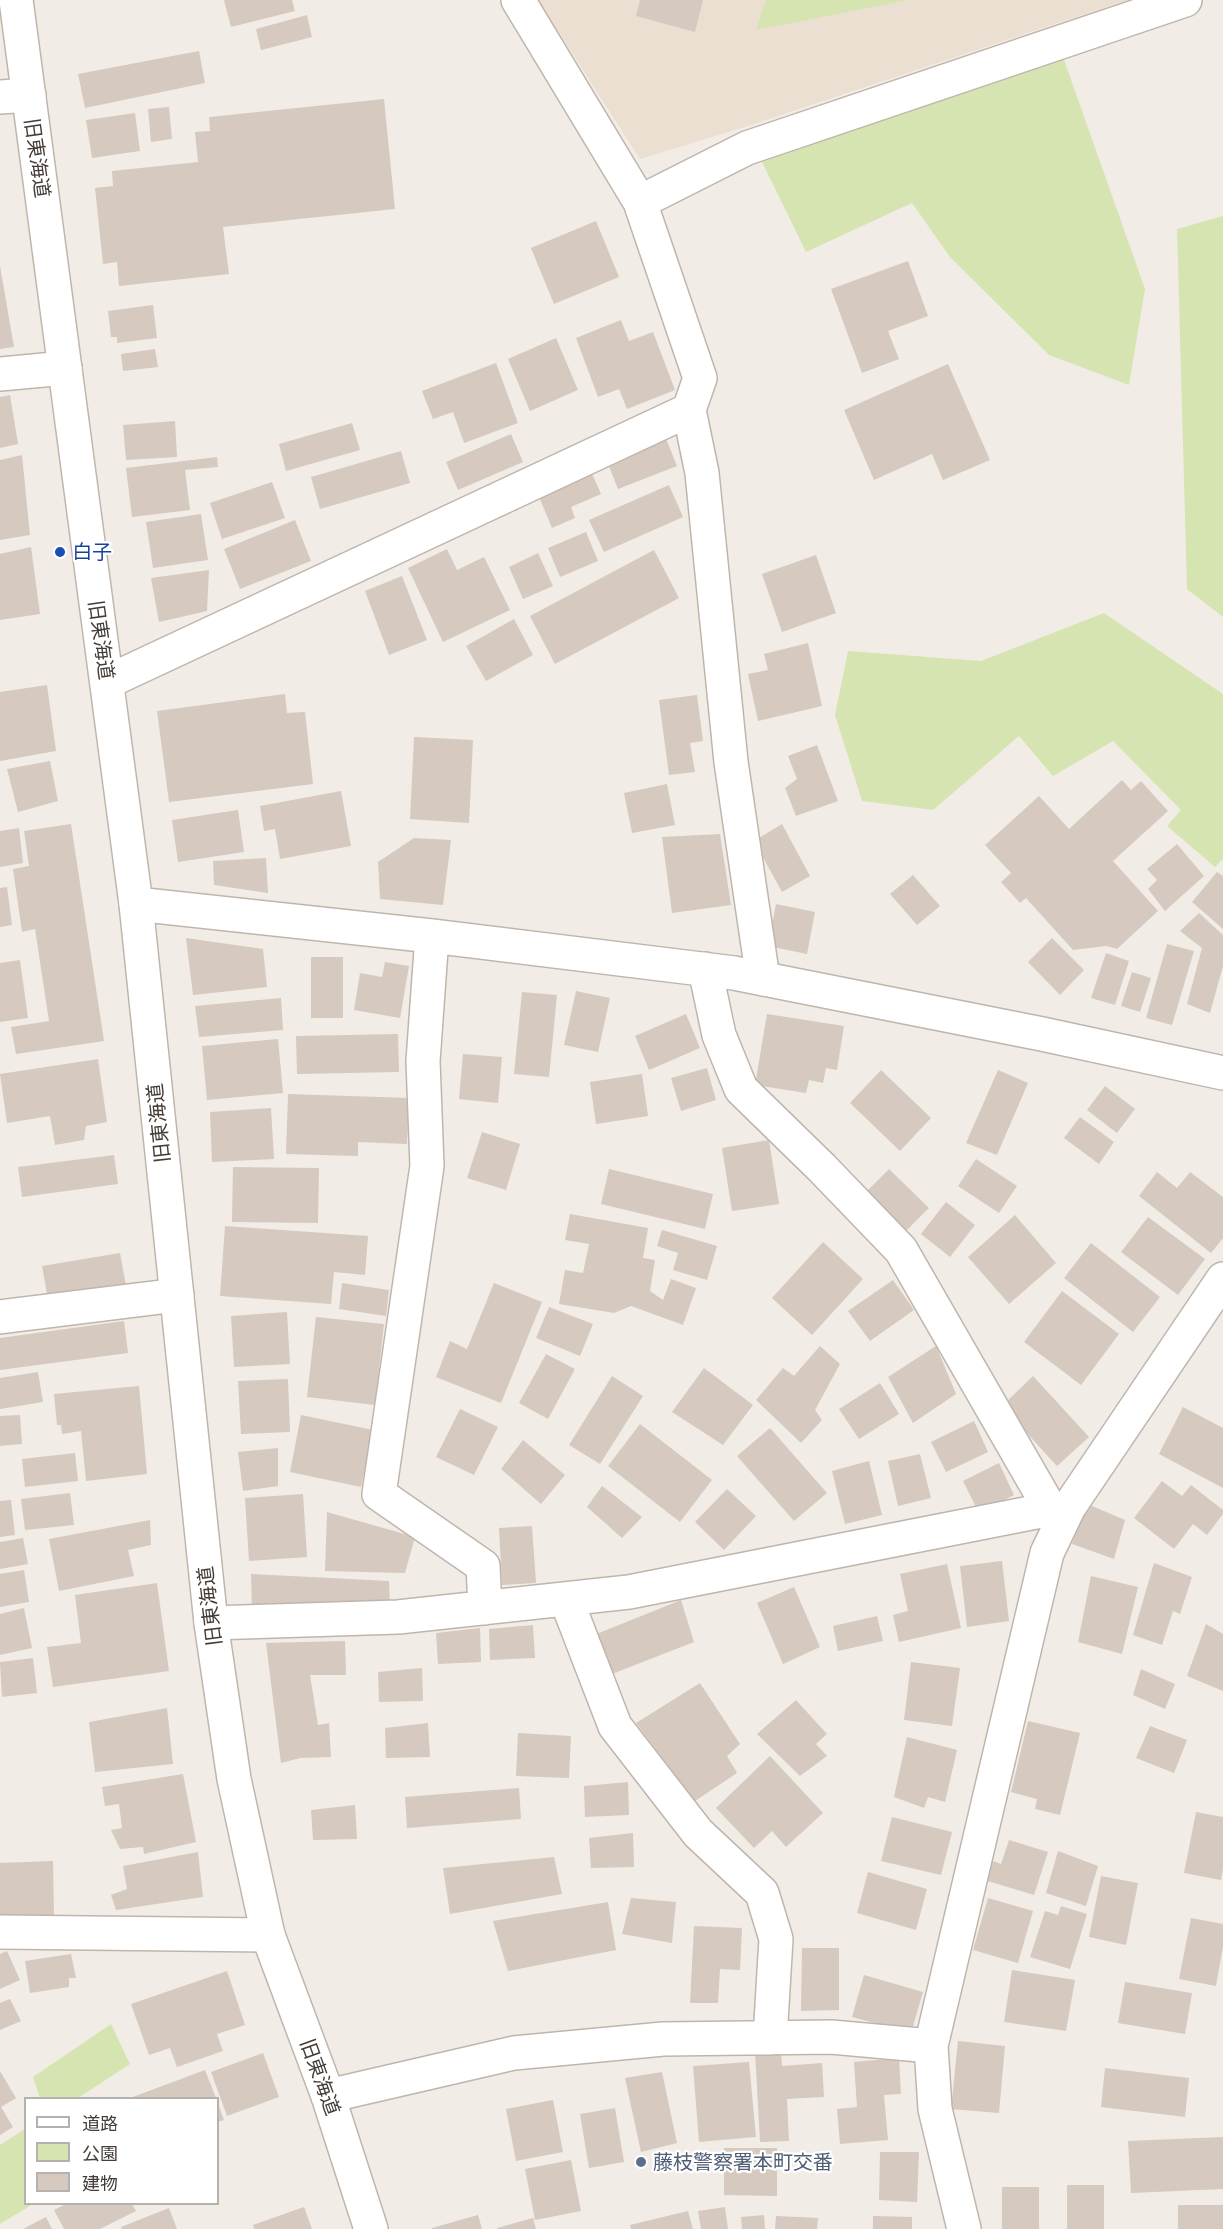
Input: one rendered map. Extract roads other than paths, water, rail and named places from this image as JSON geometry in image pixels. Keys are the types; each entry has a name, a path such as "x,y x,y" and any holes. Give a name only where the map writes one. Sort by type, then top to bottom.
{"street":[{"name":"旧東海道","path":"16,0 14,96 65,368 107,682 136,904 211,1623 234,1779 268,1935 328,2096 371,2229"},
{"path":"518,0 640,202 700,378 689,410 702,473 731,762 763,979"},
{"path":"640,202 747,148 1185,0"},
{"path":"0,374 65,368"},
{"path":"107,682 689,410"},
{"path":"136,904 432,936 705,969 1042,1034 1223,1073"},
{"path":"432,936 423,1061 427,1166 379,1494 483,1566 485,1608"},
{"path":"705,969 718,1035 741,1089 901,1250 1055,1517 931,2046 935,2109 964,2229"},
{"path":"211,1623 398,1617 629,1592 1055,1517 1069,1507 1223,1279"},
{"path":"0,1317 177,1295"},
{"path":"566,1599 615,1726 698,1833 762,1893 776,1939 770,2038"},
{"path":"0,1932 268,1935"},
{"path":"328,2096 514,2053 663,2039 831,2037 931,2046"}],"place":[{"name":"白子","path":"60,552"},
{"name":"藤枝警察署本町交番","path":"641,2162"}]}
